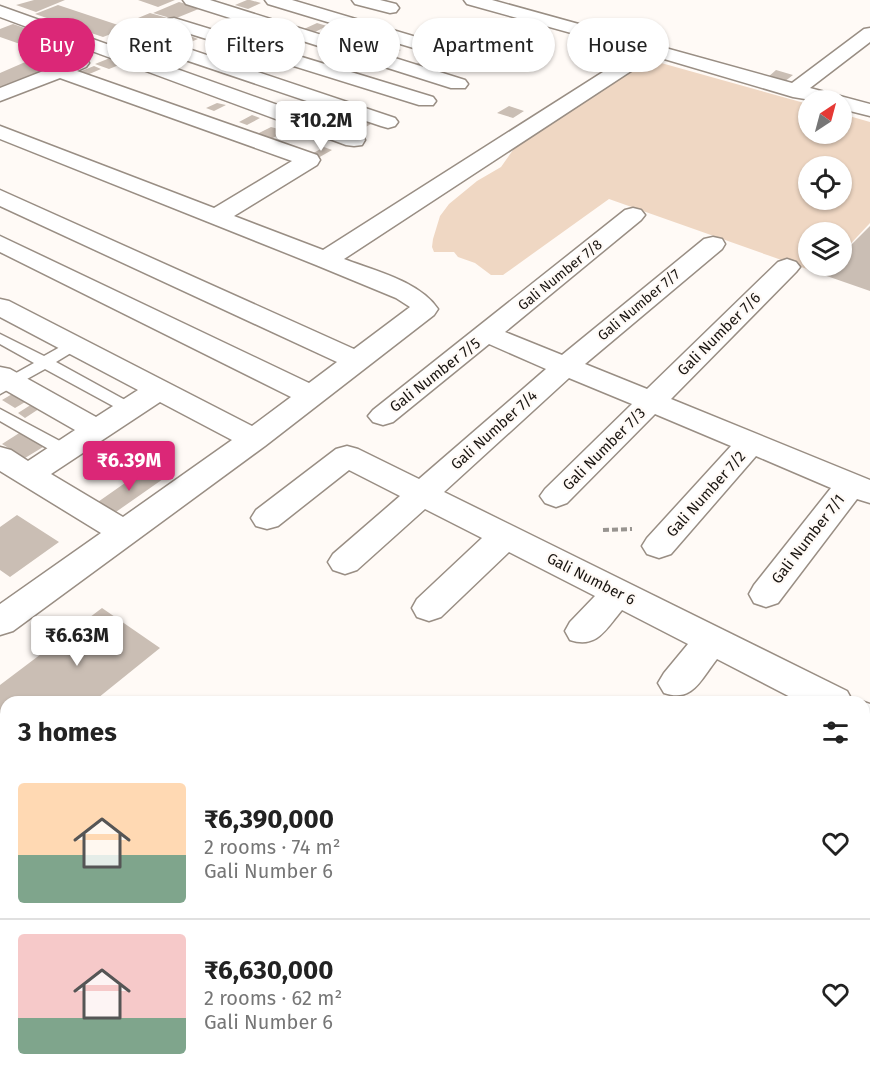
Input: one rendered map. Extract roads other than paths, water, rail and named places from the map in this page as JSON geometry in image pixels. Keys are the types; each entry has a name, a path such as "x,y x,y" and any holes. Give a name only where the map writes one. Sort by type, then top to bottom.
{"street":[{"path":"0,10 25,0"},
{"path":"192,0 220,3 458,84"},
{"path":"274,0 412,42"},
{"path":"362,0 390,8"},
{"path":"473,0 567,26"},
{"path":"186,18 220,3"},
{"path":"0,10 20,18"},
{"path":"0,26 18,19"},
{"path":"193,29 426,101"},
{"path":"793,91 870,34"},
{"path":"95,47 354,140"},
{"path":"849,50 870,55"},
{"path":"95,56 106,51"},
{"path":"669,55 798,92"},
{"path":"193,56 388,122"},
{"path":"0,95 58,72"},
{"path":"63,72 309,160 215,217"},
{"path":"325,260 617,72"},
{"path":"852,106 870,110"},
{"path":"0,132 325,260 405,294 419,301 425,309 310,394 254,439 0,622"},
{"path":"0,197 357,361"},
{"name":"Gali Number 7/8","path":"487,334 633,215"},
{"path":"0,243 310,394"},
{"name":"Gali Number 7/7","path":"565,367 713,244"},
{"name":"Gali Number 7/6","path":"651,402 787,267"},
{"path":"0,307 254,439"},
{"path":"487,334 860,488"},
{"name":"Gali Number 7/5","path":"383,416 487,334"},
{"name":"Gali Number 7/4","path":"345,562 565,367"},
{"path":"4,382 96,430"},
{"path":"28,475 159,389"},
{"name":"Gali Number 7/3","path":"556,496 651,402"},
{"name":"Gali Number 7/2","path":"659,546 752,442"},
{"name":"Gali Number 6","path":"267,518 347,456 822,696"},
{"path":"0,458 125,533"},
{"name":"Gali Number 7/1","path":"766,594 860,488"},
{"path":"429,608 505,536"},
{"path":"583,631 618,593"},
{"path":"677,683 712,640"}],"lane":[{"path":"0,338 130,409"},
{"path":"4,382 45,363 74,345"},
{"path":"0,414 65,451"}]}
